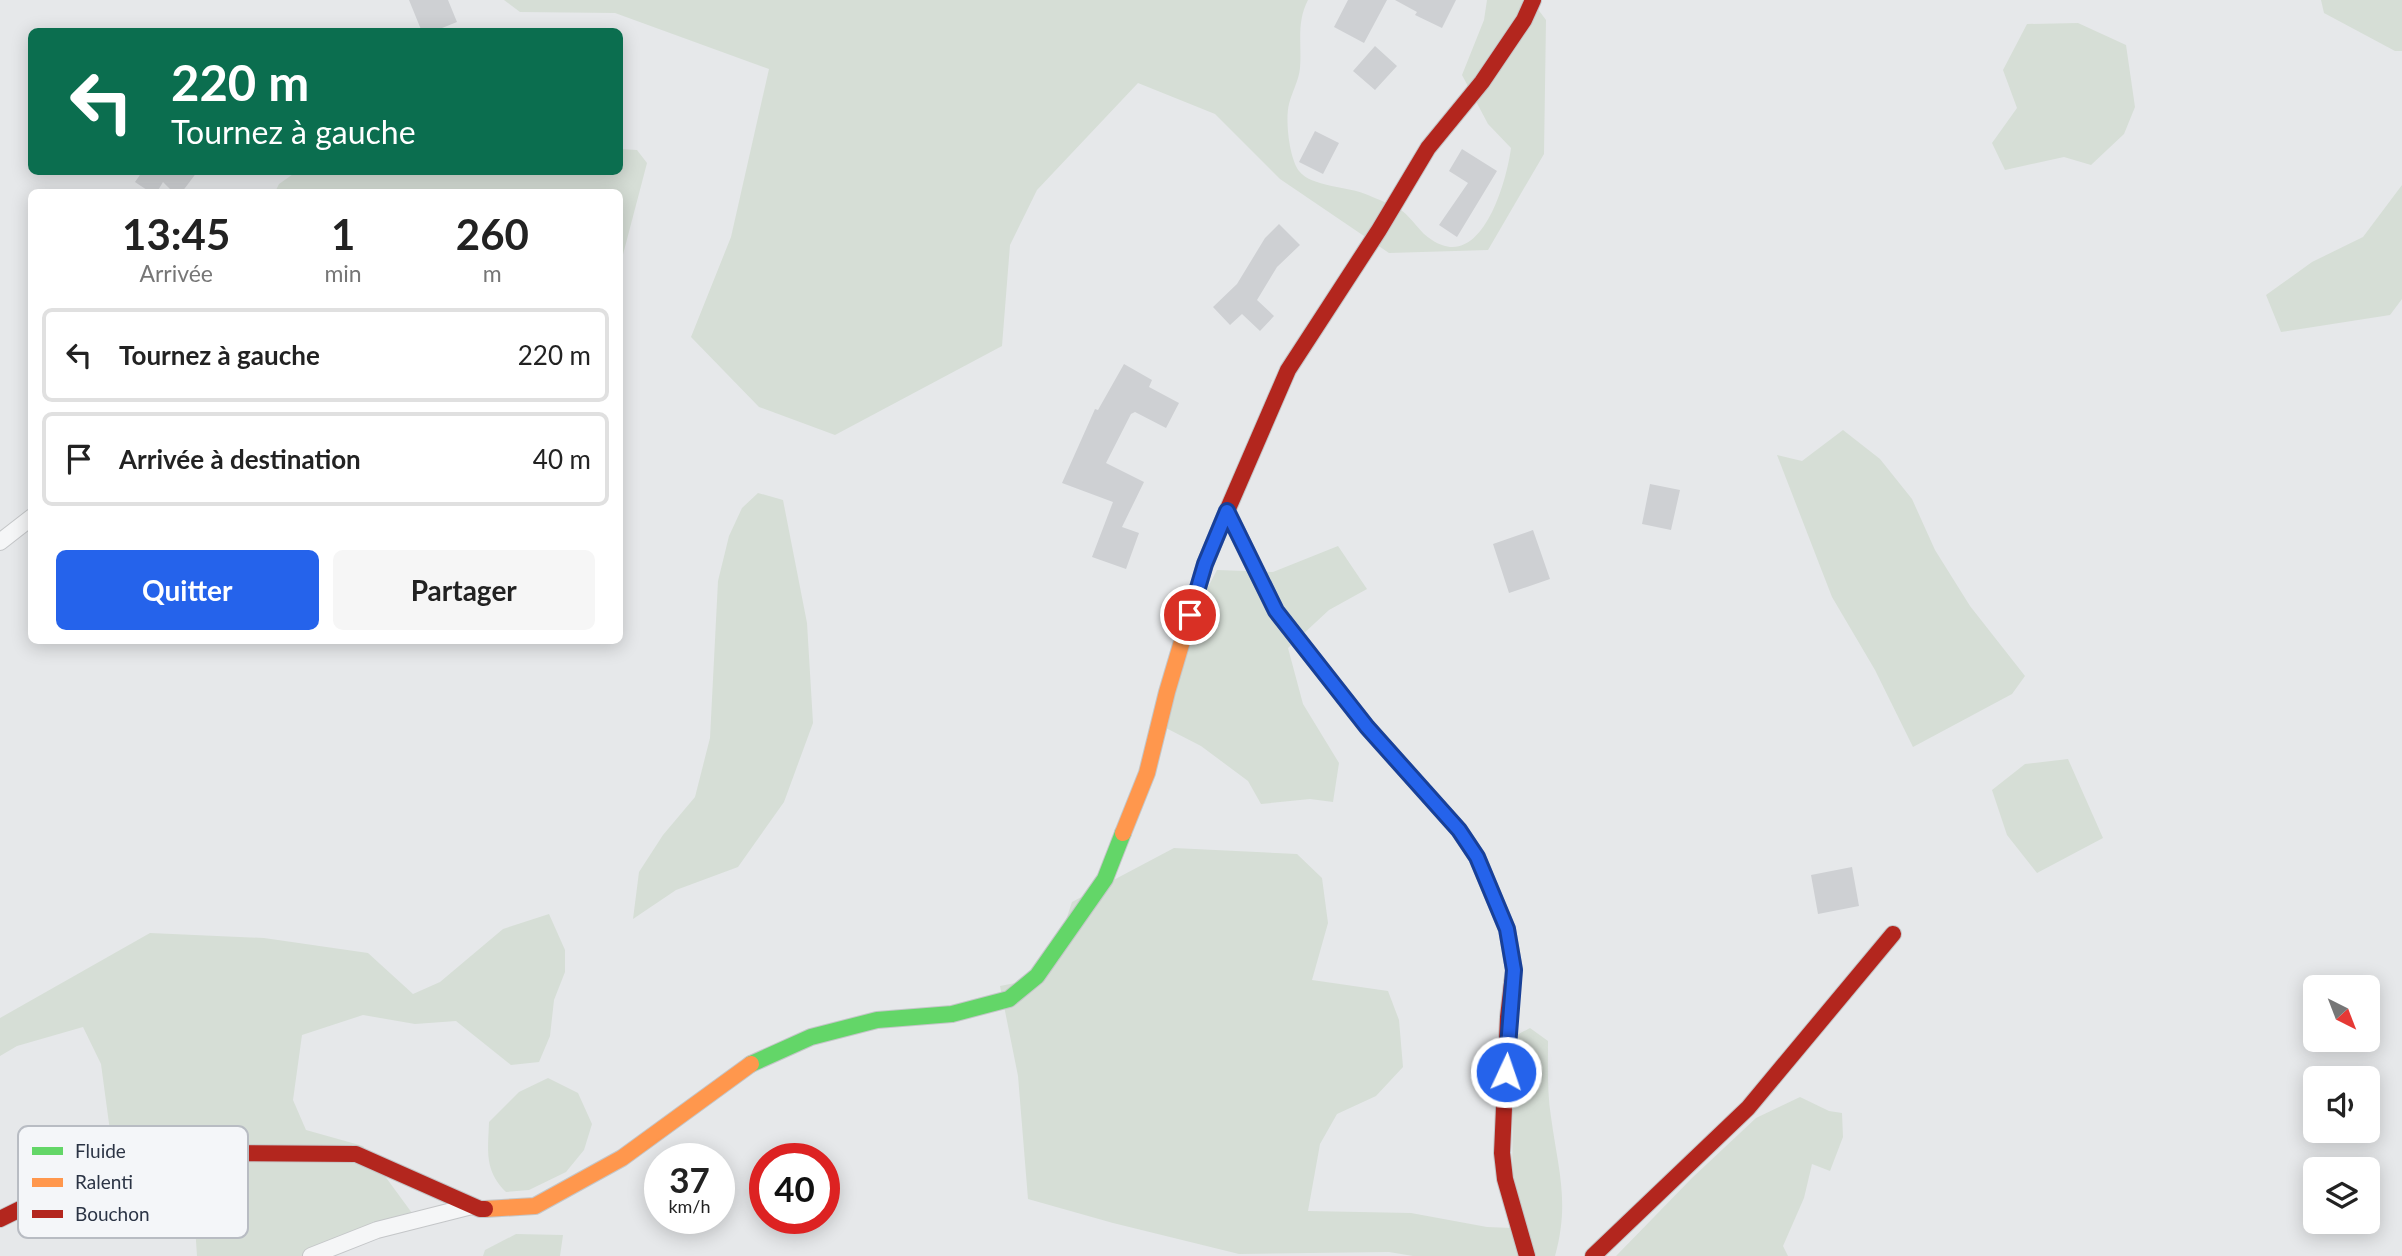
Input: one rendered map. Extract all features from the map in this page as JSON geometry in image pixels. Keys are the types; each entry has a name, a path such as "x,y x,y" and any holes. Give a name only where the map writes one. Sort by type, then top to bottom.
{"street":[{"path":"248,1153 356,1154 480,1209 534,1206 622,1158 744,1067 811,1037 877,1020 952,1014 1009,999 1037,976 1105,879 1147,773 1167,692 1205,564 1288,370 1379,230 1428,148 1482,82 1524,20 1533,0"},
{"path":"1227,511 1276,611 1367,727 1459,830 1477,857 1499,907 1507,929 1514,970 1508,1017 1502,1153 1505,1179 1527,1256"},
{"path":"0,542 28,520"},
{"path":"1593,1256 1748,1108 1893,934"},
{"path":"311,1256 377,1230 472,1206"},
{"path":"0,1219 18,1210"}],"shaded area":[{"path":"504,0 1308,0 1301,25 1299,72 1287,119 1293,157 1299,171 1312,180 1360,192 1397,208 1432,240 1450,247 1465,244 1478,234 1489,218 1504,181 1511,148 1488,124 1462,75 1484,20 1487,0 1531,0 1546,20 1544,154 1488,250 1389,253 1280,179 1215,114 1138,83 1037,190 1010,245 1002,346 835,435 759,407 691,337 731,237 769,69 615,13 520,12"},
{"path":"2321,0 2402,0 2402,51 2395,51 2324,13"},
{"path":"2078,23 2126,45 2135,107 2124,134 2091,165 2064,157 2005,170 1992,143 2017,108 2003,70 2027,24"},
{"path":"623,149 637,150 647,163 623,255 623,189 276,189 292,175 623,175"},
{"path":"2402,185 2402,299 2390,315 2281,332 2266,295 2312,262 2363,237"},
{"path":"1843,430 1880,459 1912,499 1935,550 1970,606 2025,676 2012,694 1913,747 1875,670 1832,597 1777,455 1802,461"},
{"path":"758,493 783,500 807,623 813,723 784,802 738,867 676,890 633,919 639,872 663,835 695,797 710,738 718,581 729,536 742,508"},
{"path":"1338,546 1367,589 1329,610 1288,648 1303,704 1339,763 1333,802 1310,799 1261,804 1248,781 1201,746 1166,728 1199,604 1217,570 1273,572"},
{"path":"2068,759 2103,838 2037,873 2007,835 1992,790 2025,764"},
{"path":"1174,848 1297,854 1322,878 1328,923 1312,980 1388,991 1399,1020 1403,1067 1376,1096 1337,1114 1320,1144 1308,1211 1411,1213 1487,1227 1512,1228 1513,1037 1530,1028 1548,1041 1549,1098 1562,1202 1562,1219 1555,1256 1413,1256 1389,1252 1239,1254 1028,1199 1018,1076 1000,986 1047,977 1072,902"},
{"path":"549,914 565,950 565,972 554,1000 550,1036 539,1062 511,1065 456,1021 415,1024 363,1015 302,1035 293,1100 306,1130 363,1146 420,1224 314,1256 197,1256 196,1238 248,1238 248,1126 109,1126 101,1064 83,1027 17,1046 0,1056 0,1018 150,933 264,938 368,953 413,994 440,982 503,929"},
{"path":"548,1078 578,1093 592,1124 584,1150 566,1172 529,1190 506,1192 494,1176 489,1160 489,1122 519,1092"},
{"path":"1800,1097 1829,1111 1842,1113 1843,1137 1830,1171 1812,1164 1804,1198 1783,1246 1788,1256 1616,1256 1692,1178 1756,1118"},
{"path":"516,1234 563,1235 560,1256 483,1256 485,1250"}],"building":[{"path":"409,0 448,0 457,22 442,28 420,28"},
{"path":"1348,0 1387,0 1364,43 1334,27"},
{"path":"1395,0 1456,0 1442,28 1415,15 1417,12"},
{"path":"1375,46 1397,66 1375,90 1353,71"},
{"path":"1315,131 1339,143 1323,174 1299,162"},
{"path":"1462,149 1497,171 1457,237 1439,225 1468,183 1449,171"},
{"path":"140,175 195,175 184,189 170,189 163,182 159,189 146,189 135,182"},
{"path":"1279,224 1300,245 1277,267 1257,300 1274,316 1260,331 1242,314 1230,325 1213,307 1237,284 1265,238"},
{"path":"1124,364 1152,380 1149,387 1179,403 1166,428 1135,412 1131,414 1106,463 1144,482 1122,527 1139,533 1126,569 1092,557 1113,502 1062,483 1095,409 1098,410"},
{"path":"1650,484 1680,490 1671,530 1642,524"},
{"path":"1533,530 1550,579 1509,593 1493,544"},
{"path":"1852,867 1859,906 1818,914 1811,875"}],"traffic: fast":[{"path":"751,1064 811,1037 877,1020 952,1014 1009,999 1037,976 1105,879 1123,833"}],"traffic: slow":[{"path":"1227,511 1276,611 1367,727 1459,830 1477,857 1507,929 1514,970 1512,983"},
{"path":"1123,833 1147,773 1167,692 1205,564 1227,511"},
{"path":"485,1209 535,1206 622,1158 751,1064"}],"traffic: jam":[{"path":"1227,511 1288,370 1379,230 1428,148 1482,82 1524,20 1533,0"},
{"path":"1593,1256 1748,1108 1893,934"},
{"path":"1512,983 1502,1153 1505,1179 1527,1256"},
{"path":"248,1153 356,1154 485,1209"},
{"path":"0,1219 18,1210"}],"route":[{"path":"1190,615 1205,564 1227,511 1276,611 1367,727 1459,830 1477,857 1507,929 1514,970 1508,1017 1506,1072"}]}
